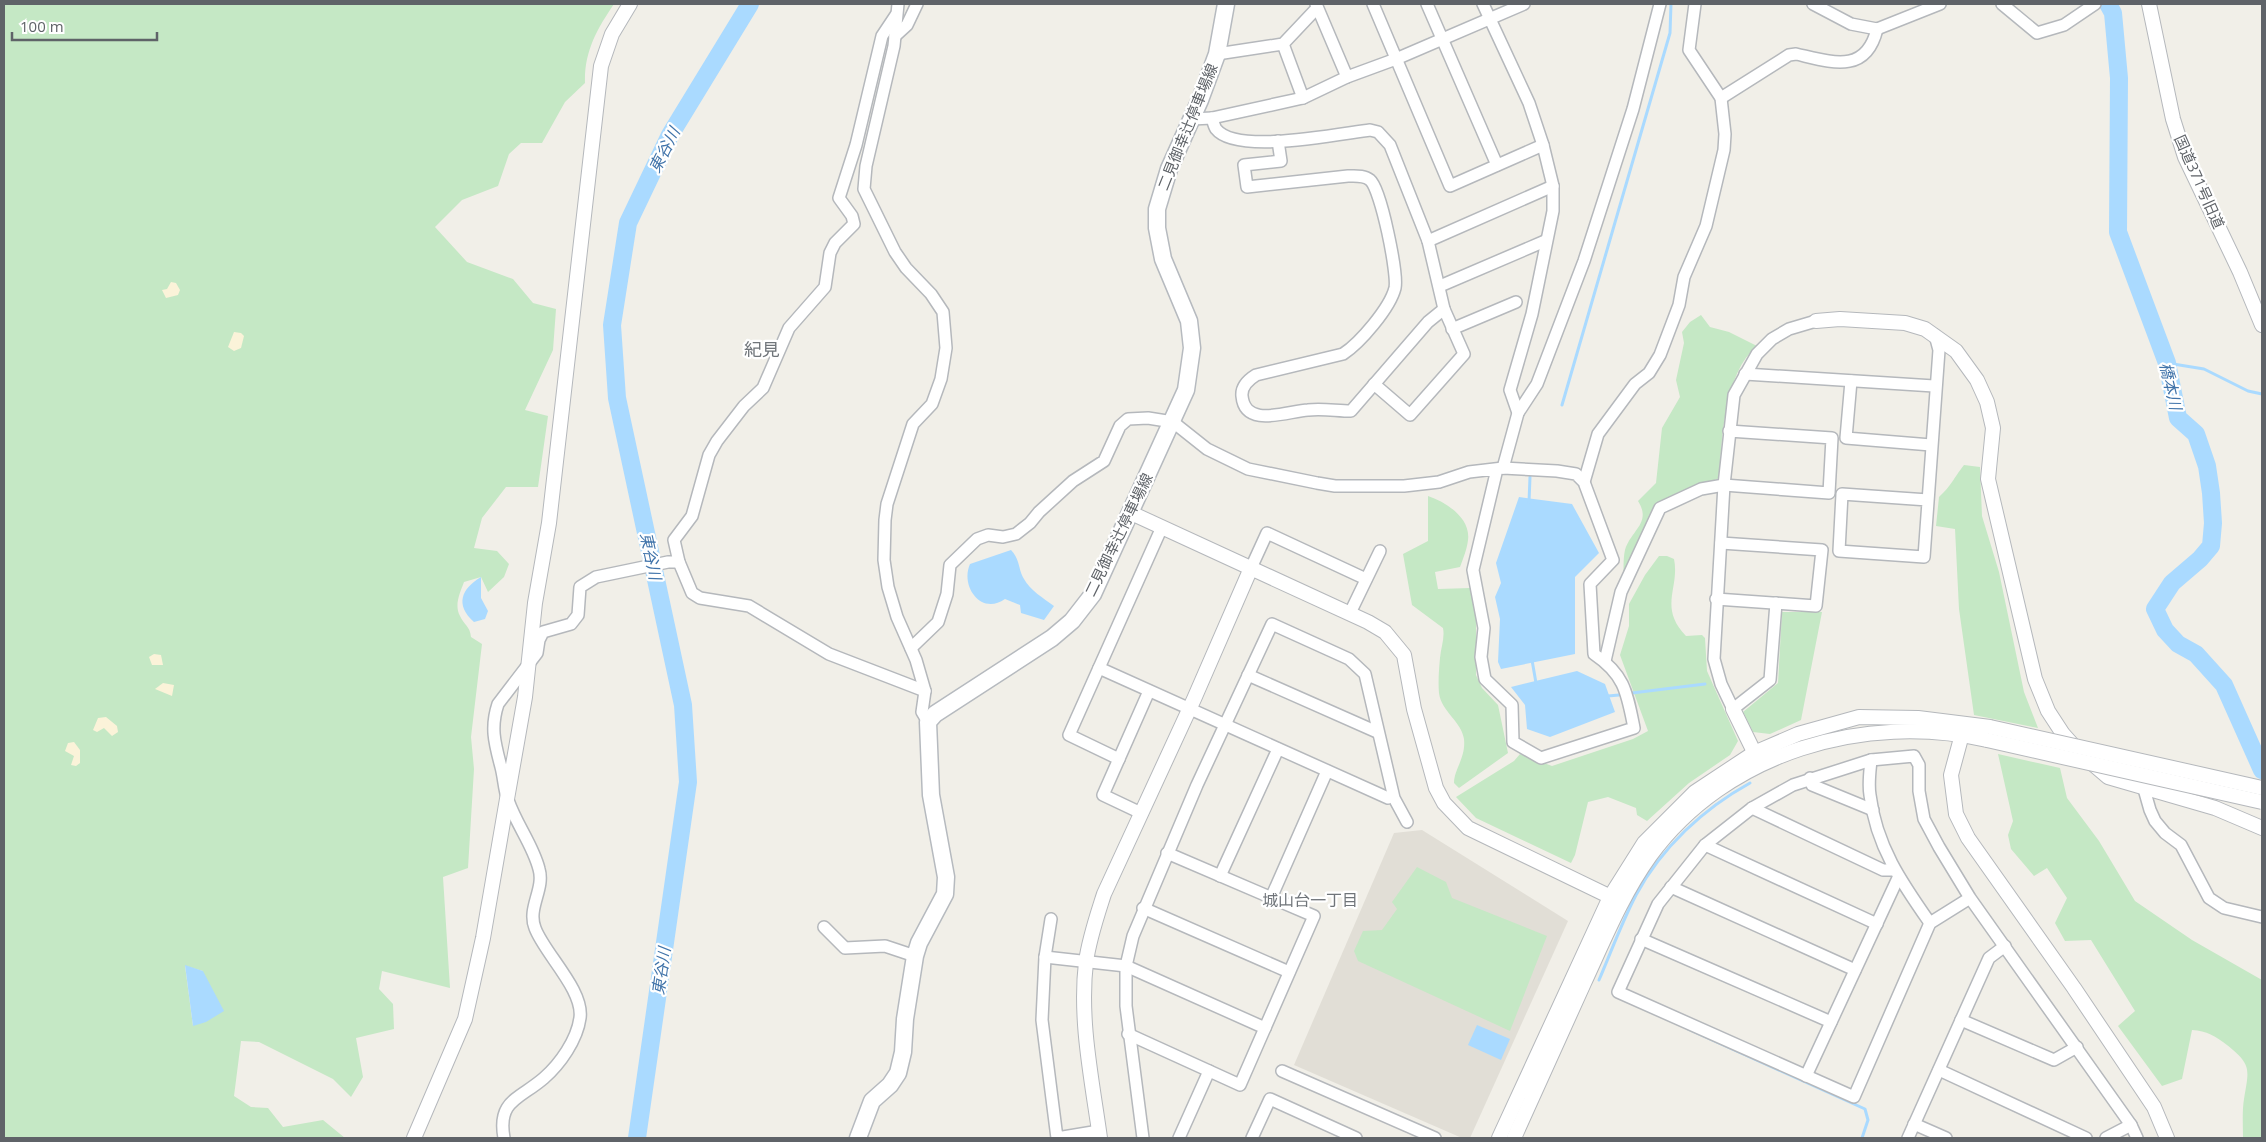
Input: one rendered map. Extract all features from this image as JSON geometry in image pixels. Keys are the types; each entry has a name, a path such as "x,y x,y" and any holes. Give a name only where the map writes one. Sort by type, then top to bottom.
{"main road":[{"name":"二見御幸辻停車場線","path":"928,722 935,714 1031,654 1072,621 1093,594 1173,422 1186,390 1192,348 1189,321 1163,259 1156,228 1157,209 1169,169 1192,119 1217,54 1226,4"},
{"path":"858,1138 872,1101 890,1085 898,1073 903,1052 915,956 944,894 946,878 931,795 928,722"}],"street":[{"path":"414,1138 465,1019 483,938 525,697 527,664 535,603 549,523 601,66 612,34 630,4"},
{"path":"895,36 907,25 917,4"},
{"path":"1373,4 1450,186 1544,145"},
{"path":"1427,4 1498,165"},
{"path":"1483,4 1529,103 1544,145 1553,186 1552,211 1532,314 1510,390 1518,413"},
{"path":"1192,119 1212,118 1303,98 1524,4"},
{"path":"911,648 938,622 947,594 950,565 977,540 988,535 1003,537 1016,534 1073,481 1104,461 1120,426 1128,419 1148,418 1173,422 1207,450 1248,469 1335,486 1404,486 1439,482 1469,472 1500,469 1558,470 1576,474 1584,482 1613,560 1590,584 1594,654 1605,661 1623,681 1634,728 1541,758 1513,742 1512,705 1485,679 1481,658 1484,628 1473,570 1500,469 1518,413 1538,384 1584,261 1633,109 1660,4"},
{"path":"1584,482 1598,434 1635,384 1649,373 1670,332 1679,305 1684,276 1706,226 1724,150 1725,134 1720,98 1689,50 1695,4"},
{"path":"1814,4 1851,24 1877,29 1940,4"},
{"path":"2002,4 2037,33 2064,25 2092,6"},
{"name":"国道371号旧道","path":"2149,4 2172,118 2185,157 2240,272 2262,326"},
{"path":"1217,54 1283,44 1317,6 1347,78"},
{"path":"897,9 895,36 866,166 864,189 895,252 906,268 931,294 942,312 946,348 941,379 932,404 913,424 887,504 885,520 884,560 888,587 897,618 911,648 924,692 922,712 928,722"},
{"path":"897,9 882,36 856,145 840,198 852,216 854,224 835,243 830,253 825,287 789,328 763,388 744,406 717,441 709,455 692,516 674,540 674,562 692,593 700,598 749,606 829,654 924,692"},
{"path":"1720,98 1789,55 1835,62 1859,60 1865,56 1877,29"},
{"path":"1283,44 1303,98"},
{"path":"1212,118 1216,128 1238,140 1250,143 1370,130 1378,132 1390,145 1428,241 1444,309 1464,354 1410,415 1374,384"},
{"path":"1278,141 1281,161 1244,165 1247,187 1363,176 1371,181 1376,188 1396,280 1388,303 1352,348 1344,354 1256,375 1244,385 1243,401 1250,412 1260,416 1309,409 1351,411 1428,322 1444,309"},
{"path":"1428,241 1553,186"},
{"path":"1440,286 1546,241"},
{"path":"1452,329 1516,302"},
{"path":"1761,765 1721,684 1714,659 1724,485 1734,395 1757,354 1772,339 1789,329 1816,322 1840,319 1905,323 1925,329 1956,351 1977,380 1987,402 1993,428 1988,479 2035,679 2048,710 2080,753 2108,777 2144,789 2215,808 2262,828"},
{"path":"1928,500 1842,494 1840,550 1924,557 1928,500 1934,386 1939,350 1935,335"},
{"path":"1745,374 1934,386"},
{"path":"1851,381 1846,438 1931,445"},
{"path":"1605,661 1621,592 1660,508 1701,489 1724,485 1829,493 1832,438 1729,430"},
{"path":"1131,513 1350,613 1385,632 1404,655 1414,709 1436,788 1444,803 1468,828 1616,899"},
{"path":"1119,759 1070,735 1162,527"},
{"path":"1051,919 1045,957 1042,1020 1057,1138 1099,1134 1084,1006 1086,961 1093,928 1104,894 1190,709 1267,533 1366,579"},
{"path":"1716,599 1816,606 1822,550 1721,543"},
{"path":"1350,613 1380,551"},
{"path":"504,1138 501,1122 508,1107 518,1096 543,1079 560,1062 576,1034 581,1016 574,992 540,942 534,925 532,915 541,882 539,868 507,799 502,768 494,747 492,731 494,714 498,704 537,653 539,640 543,632 571,624 578,615 580,587 596,577 629,569 674,562"},
{"path":"1734,709 1770,680 1776,603"},
{"path":"1143,1138 1128,1034 1126,966 1133,936 1167,853 1272,624 1349,659 1365,674 1377,732 1394,798 1407,822"},
{"path":"1099,668 1388,798"},
{"path":"1248,675 1377,732"},
{"path":"1141,813 1103,795 1149,691"},
{"path":"1499,1138 1644,843 1695,792 1754,753 1798,734 1860,717 1918,718 1963,729 2262,788"},
{"path":"1514,1138 1616,899 1677,825 1710,794 1745,772 1806,746 1863,733 1963,729"},
{"path":"1963,729 1951,776 1956,814 1968,838 2074,988 2148,1099 2167,1138"},
{"path":"1989,733 2262,802"},
{"path":"1220,876 1278,749"},
{"path":"1970,898 1930,923 1854,1097 1618,992 1658,904 1704,845 1752,808 1793,785 1871,760 1914,756 1919,765 1919,791 1924,819 1970,898 2131,1125 2137,1138"},
{"path":"1871,760 1870,794 1876,824 1896,874 1930,923"},
{"path":"1271,898 1327,771"},
{"path":"1810,778 1812,784 1873,810"},
{"path":"2144,789 2155,820 2165,833 2181,845 2209,898 2224,908 2262,917"},
{"path":"1752,808 1883,870 1896,874"},
{"path":"1704,845 1877,924"},
{"path":"1128,1034 1240,1085 1314,916 1167,853"},
{"path":"1806,1076 1877,924 1896,874"},
{"path":"1671,887 1855,970"},
{"path":"1143,908 1289,972"},
{"path":"824,927 845,948 885,946 915,956"},
{"path":"1641,939 1831,1022"},
{"path":"1908,1138 1989,958 2005,946"},
{"path":"1045,957 1126,966 1265,1028"},
{"path":"1961,1020 2054,1060 2076,1047"},
{"path":"1939,1070 2086,1138"},
{"path":"1179,1138 1209,1071"},
{"path":"1282,1072 1435,1138"},
{"path":"1252,1138 1270,1099 1356,1138"},
{"path":"1914,1124 1946,1138"},
{"path":"2106,1138 2131,1125"}],"shaded area":[{"path":"1422,830 1568,921 1470,1138 1462,1138 1294,1065 1394,833"}],"green space":[{"path":"4,4 614,4 602,23 589,51 585,83 565,102 542,143 521,143 509,154 498,186 462,200 435,227 467,262 513,279 533,303 556,309 553,350 525,410 548,416 538,487 506,487 482,518 474,548 497,551 509,564 504,577 488,592 481,577 464,582 459,595 458,612 471,637 482,644 471,737 474,769 468,868 443,877 450,988 382,971 379,989 393,1004 394,1029 356,1038 363,1077 351,1097 333,1079 259,1042 241,1041 234,1096 251,1107 268,1108 283,1127 323,1120 345,1138 4,1138","holes":["185,966 203,971 193,1026"]},
{"path":"1701,315 1710,327 1729,332 1757,346 1746,358 1731,389 1724,426 1719,478 1658,505 1623,578 1625,550 1642,521 1642,509 1638,501 1656,483 1662,428 1680,397 1676,380 1684,343 1682,332 1690,322"},
{"path":"1964,465 1980,467 1982,516 1999,572 2024,692 2038,728 1974,715 1959,609 1955,529 1936,526 1939,497"},
{"path":"1428,496 1442,502 1456,512 1466,525 1468,532 1467,547 1460,567 1435,572 1438,589 1470,588 1476,619 1476,675 1482,688 1498,705 1508,753 1459,788 1454,783 1463,752 1464,739 1460,727 1443,705 1439,693 1443,628 1412,605 1403,554 1428,541"},
{"path":"1659,556 1667,556 1674,559 1675,569 1671,607 1678,626 1686,636 1702,635 1705,638 1707,671 1738,741 1730,755 1689,783 1647,821 1637,815 1636,808 1608,797 1588,802 1575,855 1571,863 1476,818 1456,797 1514,761 1520,754 1552,766 1633,739 1648,731 1620,655 1629,626 1629,604 1645,575"},
{"path":"1782,612 1822,612 1801,720 1770,734 1753,732 1743,712 1778,683"},
{"path":"1998,754 2060,768 2067,798 2099,841 2135,901 2192,940 2262,980 2262,1138 2243,1138 2243,1108 2247,1068 2241,1058 2227,1045 2211,1034 2192,1030 2182,1079 2162,1086 2118,1026 2135,1011 2091,940 2065,941 2055,923 2067,898 2047,868 2034,876 2011,849 2008,835 2013,821"},
{"path":"1417,867 1446,882 1452,898 1547,936 1510,1031 1358,961 1354,951 1363,931 1382,930 1397,909 1392,902"}],"sand":[{"path":"171,282 176,283 180,290 178,295 166,298 162,290 167,289"},
{"path":"234,332 241,333 244,336 241,348 234,351 228,347"},
{"path":"154,654 161,655 163,665 152,665 149,657"},
{"path":"163,683 174,685 172,696 155,689"},
{"path":"106,717 117,726 118,732 112,736 104,728 97,732 93,730 98,718"},
{"path":"74,742 80,750 80,763 76,766 71,765 74,756 65,751 68,743"}],"water":[{"path":"1519,497 1572,504 1599,553 1575,577 1575,654 1501,669 1498,662 1500,619 1495,597 1501,583 1496,563"},
{"path":"1011,550 1016,557 1022,575 1030,587 1054,606 1044,620 1021,613 1020,605 1005,599 988,604 975,596 970,589 968,573 970,564"},
{"path":"481,577 481,598 488,611 485,619 474,622 464,609 463,598 469,587"},
{"path":"1577,671 1605,684 1615,712 1550,737 1527,729 1525,705 1511,687"},
{"path":"185,965 203,971 224,1011 206,1022 193,1026"},
{"path":"1477,1025 1510,1039 1501,1060 1468,1045"}],"waterway":[{"name":"東谷川","path":"637,1138 688,782 683,705 617,398 612,325 628,223 670,135 750,4"},
{"path":"1562,405 1670,33 1671,4"},
{"name":"橋本川","path":"2108,4 2113,13 2119,78 2118,232 2167,363 2178,418 2196,434 2207,466 2211,493 2213,523 2211,546 2200,559 2172,583 2155,609 2165,630 2178,644 2196,654 2224,685 2262,770"},
{"path":"2167,363 2204,369 2248,391 2262,394"},
{"path":"1529,502 1530,477"},
{"path":"1532,660 1536,683"},
{"path":"1632,693 1705,684"},
{"path":"1608,696 1619,695"},
{"path":"1599,980 1631,905 1646,877 1658,861 1671,845 1700,817 1750,783"},
{"path":"1688,1029 1865,1109 1868,1120 1862,1138"}],"district":[{"name":"紀見","path":"762,350"},
{"name":"城山台一丁目","path":"1310,900"}]}
